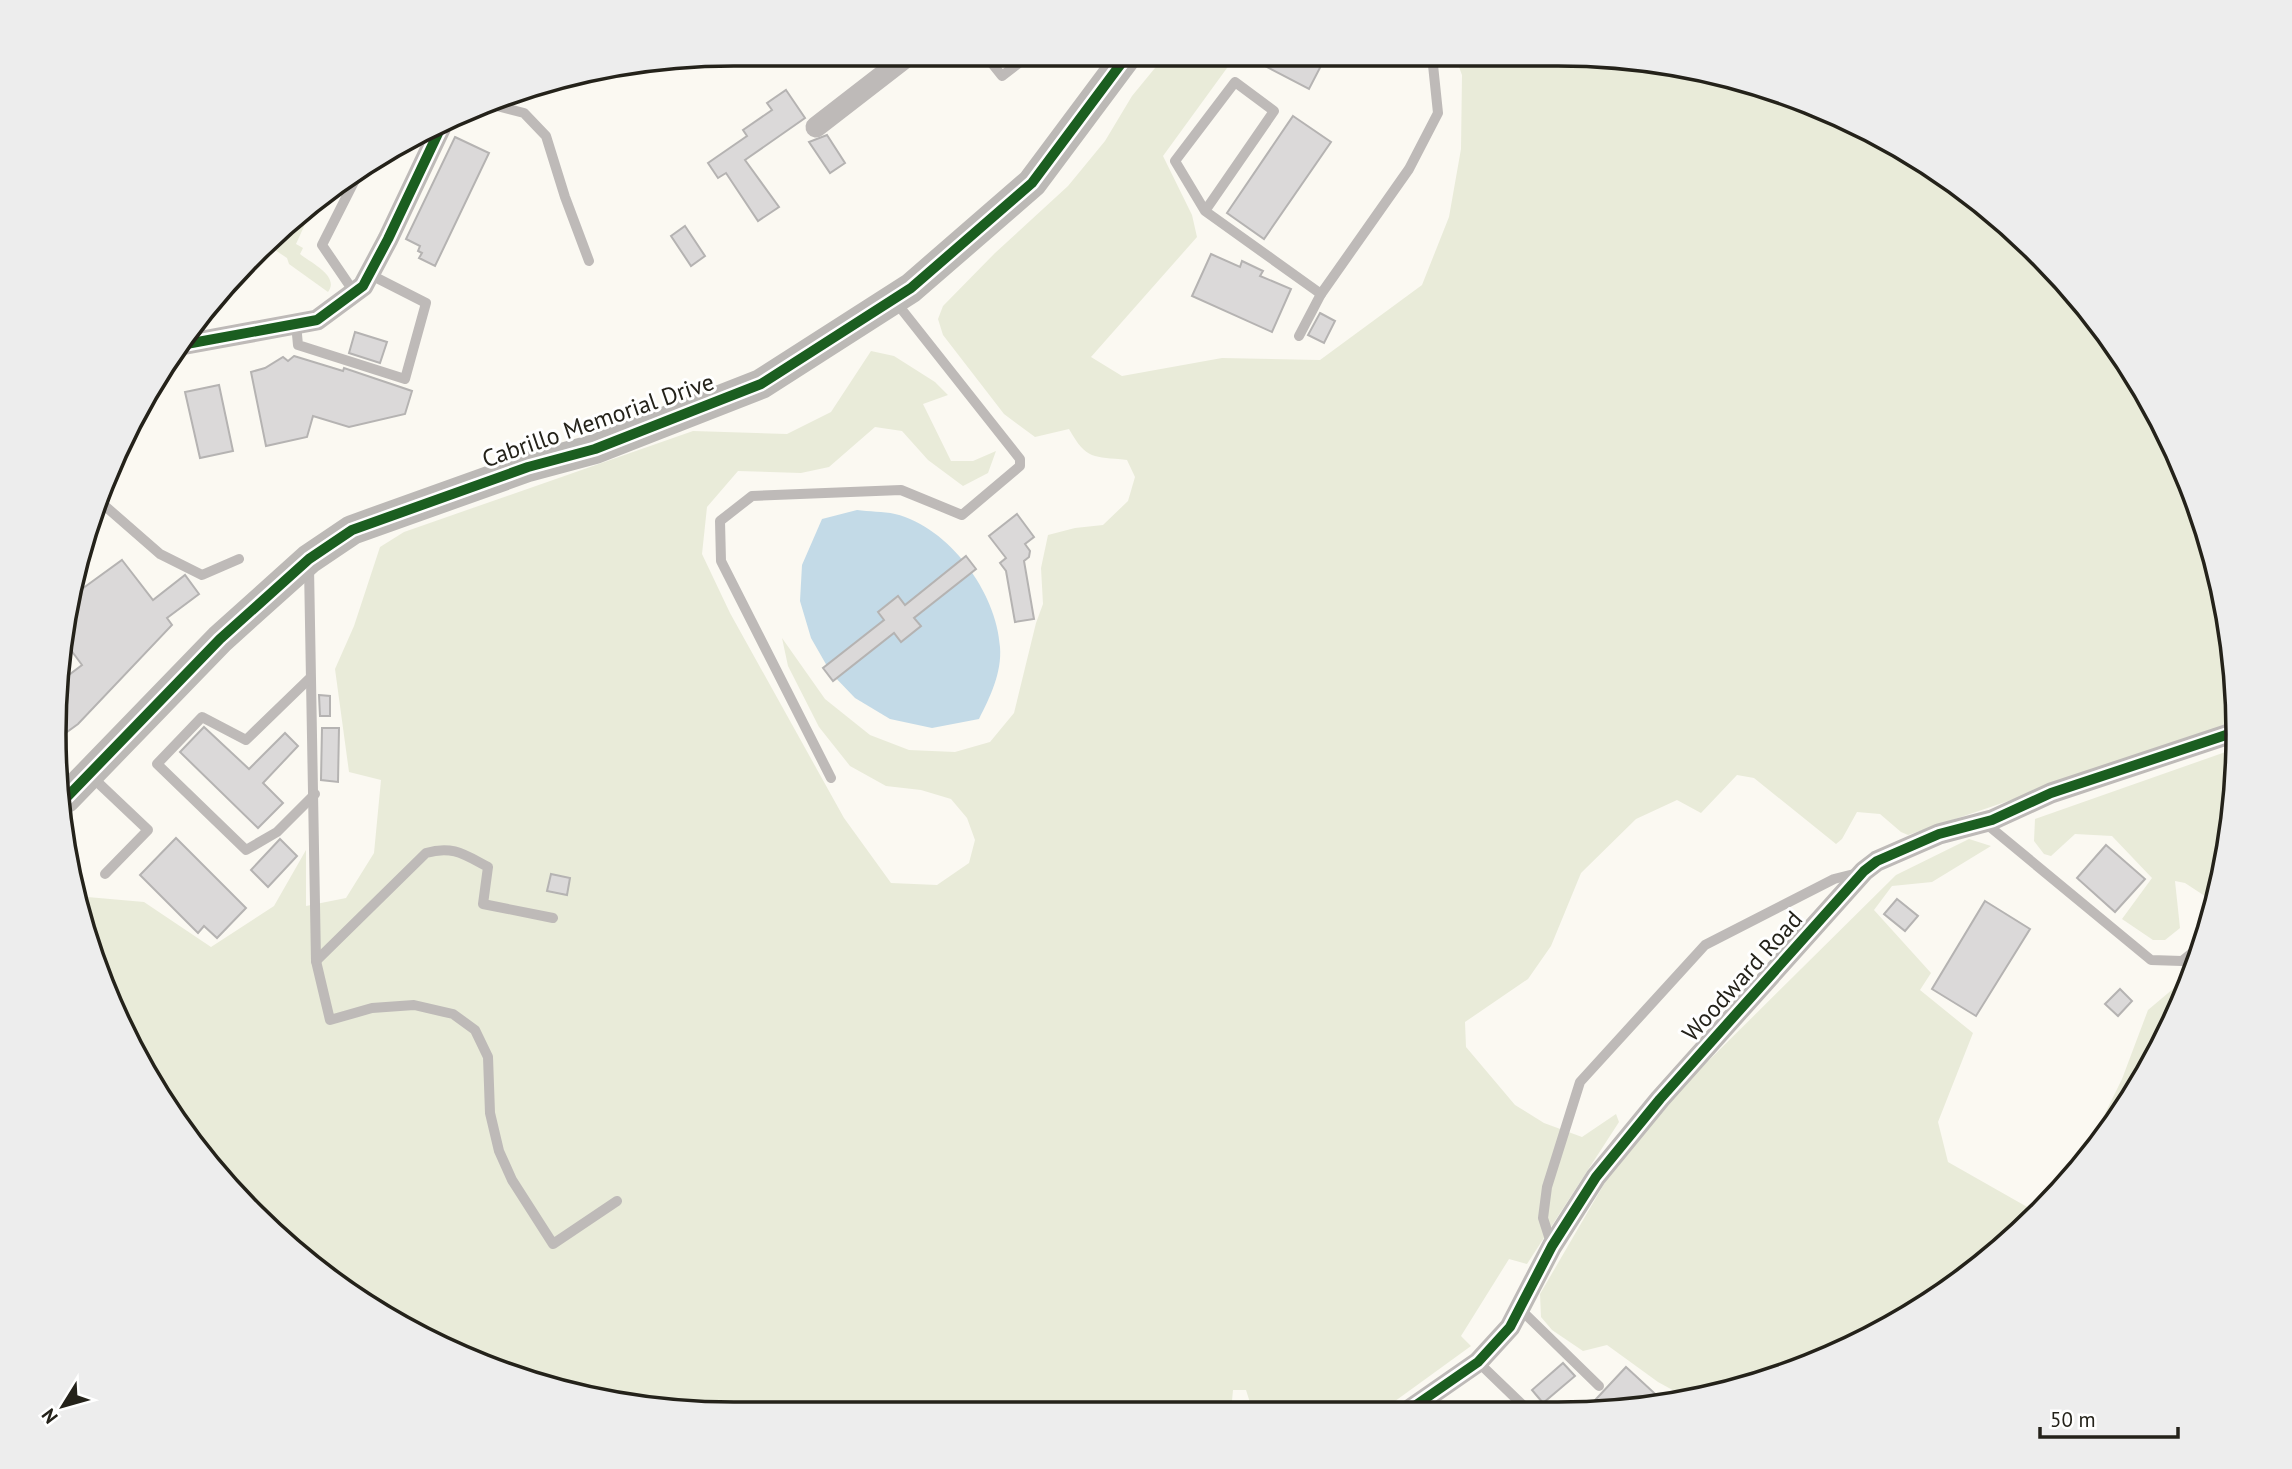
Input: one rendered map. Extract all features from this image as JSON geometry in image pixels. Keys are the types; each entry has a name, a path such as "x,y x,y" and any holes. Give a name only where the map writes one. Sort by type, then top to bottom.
{"main road":[{"name":"Cabrillo Memorial Drive","path":"69,794 220,639 309,559 352,530 528,467 595,449 761,384 911,288 1032,183 1119,66"}],"street":[{"path":"816,127 895,66"},
{"path":"194,343 317,320 363,286 437,136"},
{"name":"Woodward Road","path":"1420,1402 1478,1362 1510,1327 1552,1246 1596,1177 1864,871 1877,861 1939,834 1984,822 2050,793 2226,735"}],"lane":[{"path":"994,66 1002,76 1015,66"},
{"path":"1299,336 1321,294 1409,169 1438,113 1433,66"},
{"path":"1205,211 1274,111 1235,82 1175,161 1205,211 1321,294"},
{"path":"504,108 524,113 546,136 589,261"},
{"path":"351,188 322,245 354,292"},
{"path":"296,324 299,345 405,379 426,303 369,274"},
{"path":"831,778 720,561 720,521 752,496 901,490 962,515 1020,466 1020,459 893,300"},
{"path":"107,507 160,554 202,575 239,559"},
{"path":"309,559 316,961 330,1020 372,1008 414,1005 453,1014 475,1030 488,1057 489,1113 499,1151 512,1180 553,1244 617,1201"},
{"path":"310,678 246,740 202,717 157,764 246,850 277,831 315,794"},
{"path":"89,774 148,830 105,874"},
{"path":"1984,822 2151,960 2182,961 2187,957"},
{"path":"316,961 426,853 441,848 455,850 488,867 483,904 553,918"},
{"path":"1552,1246 1543,1218 1547,1187 1580,1082 1705,945 1834,879 1864,871"},
{"path":"1520,1308 1599,1386"},
{"path":"1478,1362 1520,1402"}],"green space":[{"path":"1157,66 1228,66 1163,156 1192,215 1197,237 1091,357 1122,376 1222,358 1320,360 1422,285 1449,217 1461,149 1462,75 1459,66 1601,68 1688,79 1730,89 1813,117 1892,156 1964,205 2030,262 2087,328 2136,401 2175,479 2203,562 2220,647 2226,727 1908,835 1880,814 1857,812 1842,839 1836,844 1754,778 1737,775 1701,813 1677,800 1636,819 1581,873 1551,946 1528,979 1465,1022 1466,1047 1515,1105 1544,1123 1582,1137 1616,1114 1619,1122 1527,1264 1509,1259 1461,1336 1471,1346 1394,1402 1250,1402 1246,1390 1233,1390 1232,1402 734,1402 647,1397 562,1380 479,1352 439,1334 363,1290 294,1237 262,1207 232,1175 179,1106 135,1030 117,990 87,897 144,902 211,947 274,906 306,850 306,906 346,898 374,853 381,780 349,772 335,669 354,626 380,547 404,532 693,431 787,434 831,412 871,351 894,356 935,382 948,395 923,404 951,461 973,461 996,451 988,473 963,486 928,460 902,431 875,427 829,467 801,473 738,471 707,507 702,554 730,613 844,818 891,883 937,885 969,863 975,840 967,818 951,799 921,790 886,786 850,766 819,727 788,666 782,638 825,699 870,735 909,750 955,752 990,742 1014,713 1043,604 1041,568 1048,535 1103,525 1128,501 1135,477 1127,460 1086,452 1069,429 1035,437 1004,414 943,335 938,319 943,306 995,253 1068,186 1105,141 1132,96"},
{"path":"306,223 296,244 303,248 300,254 327,275 331,286 328,292 289,264 287,258 275,250"},
{"path":"2225,752 2220,822 2206,896 2185,883 2175,881 2180,928 2165,940 2153,940 2122,919 2152,878 2112,836 2075,834 2051,856 2044,854 2034,841 2035,819"},
{"path":"1969,839 1991,846 1932,882 1892,886 1874,910 1931,973 1920,990 1973,1033 1938,1122 1948,1162 2029,1208 1964,1264 1892,1313 1813,1352 1730,1380 1676,1392 1607,1345 1583,1351 1552,1330 1541,1317 1540,1294 1611,1172 1690,1079 1896,875"},
{"path":"2176,986 2136,1068 2100,1123 2122,1079 2148,1010"}],"water":[{"path":"857,510 886,512 915,521 951,548 967,565 980,585 997,626 1000,657 994,684 979,719 932,728 890,719 855,698 831,673 811,638 800,601 802,565 822,519"}],"building":[{"path":"1265,66 1321,66 1309,89"},
{"path":"786,90 805,118 745,160 779,207 758,221 726,173 718,178 708,163 747,136 743,130 772,110 767,103"},
{"path":"1293,116 1331,142 1264,239 1227,213"},
{"path":"827,135 845,163 830,173 809,142"},
{"path":"455,137 489,153 435,266 419,258 422,253 418,251 420,246 406,239"},
{"path":"685,226 705,256 691,266 671,236"},
{"path":"1211,254 1240,267 1242,261 1263,271 1260,276 1291,289 1272,332 1192,296"},
{"path":"1320,313 1335,321 1324,343 1308,335"},
{"path":"355,332 387,342 380,363 349,353"},
{"path":"294,356 343,371 344,368 412,391 405,414 349,427 313,416 307,437 266,446 251,372 265,368 283,357 288,361"},
{"path":"219,385 233,451 200,458 185,392"},
{"path":"1017,514 1034,537 1025,544 1030,551 1029,557 1024,561 1034,619 1015,622 1006,571 1000,563 1006,558 989,536"},
{"path":"966,556 976,569 914,618 921,626 901,642 894,633 833,681 823,668 884,620 878,612 898,596 905,605"},
{"path":"122,560 153,600 185,575 199,594 167,618 172,625 78,724 66,733 70,674 82,665 72,651 83,588"},
{"path":"319,695 330,696 330,716 320,716"},
{"path":"204,727 249,769 285,733 298,746 263,783 283,803 258,828 180,752"},
{"path":"322,728 339,728 338,782 321,780"},
{"path":"176,838 246,908 217,938 204,926 198,933 140,875"},
{"path":"280,839 297,856 268,887 251,870"},
{"path":"2106,845 2145,879 2115,912 2077,878"},
{"path":"551,874 570,878 567,895 547,891"},
{"path":"1897,899 1918,916 1905,931 1884,914"},
{"path":"1985,901 2030,929 1976,1016 1932,989"},
{"path":"2120,989 2132,1001 2118,1016 2105,1004"},
{"path":"1563,1363 1575,1376 1544,1402 1532,1390"},
{"path":"1626,1367 1656,1395 1645,1397 1594,1401"}],"cycle path":[{"path":"69,794 220,639 309,559 352,530 528,467 595,449 761,384 911,288 1032,183 1119,66"},
{"path":"194,343 317,320 363,286 437,136"},
{"path":"1420,1402 1478,1362 1510,1327 1552,1246 1596,1177 1660,1099 1864,871 1877,861 1939,834 1992,820 2051,793 2226,735"}]}
